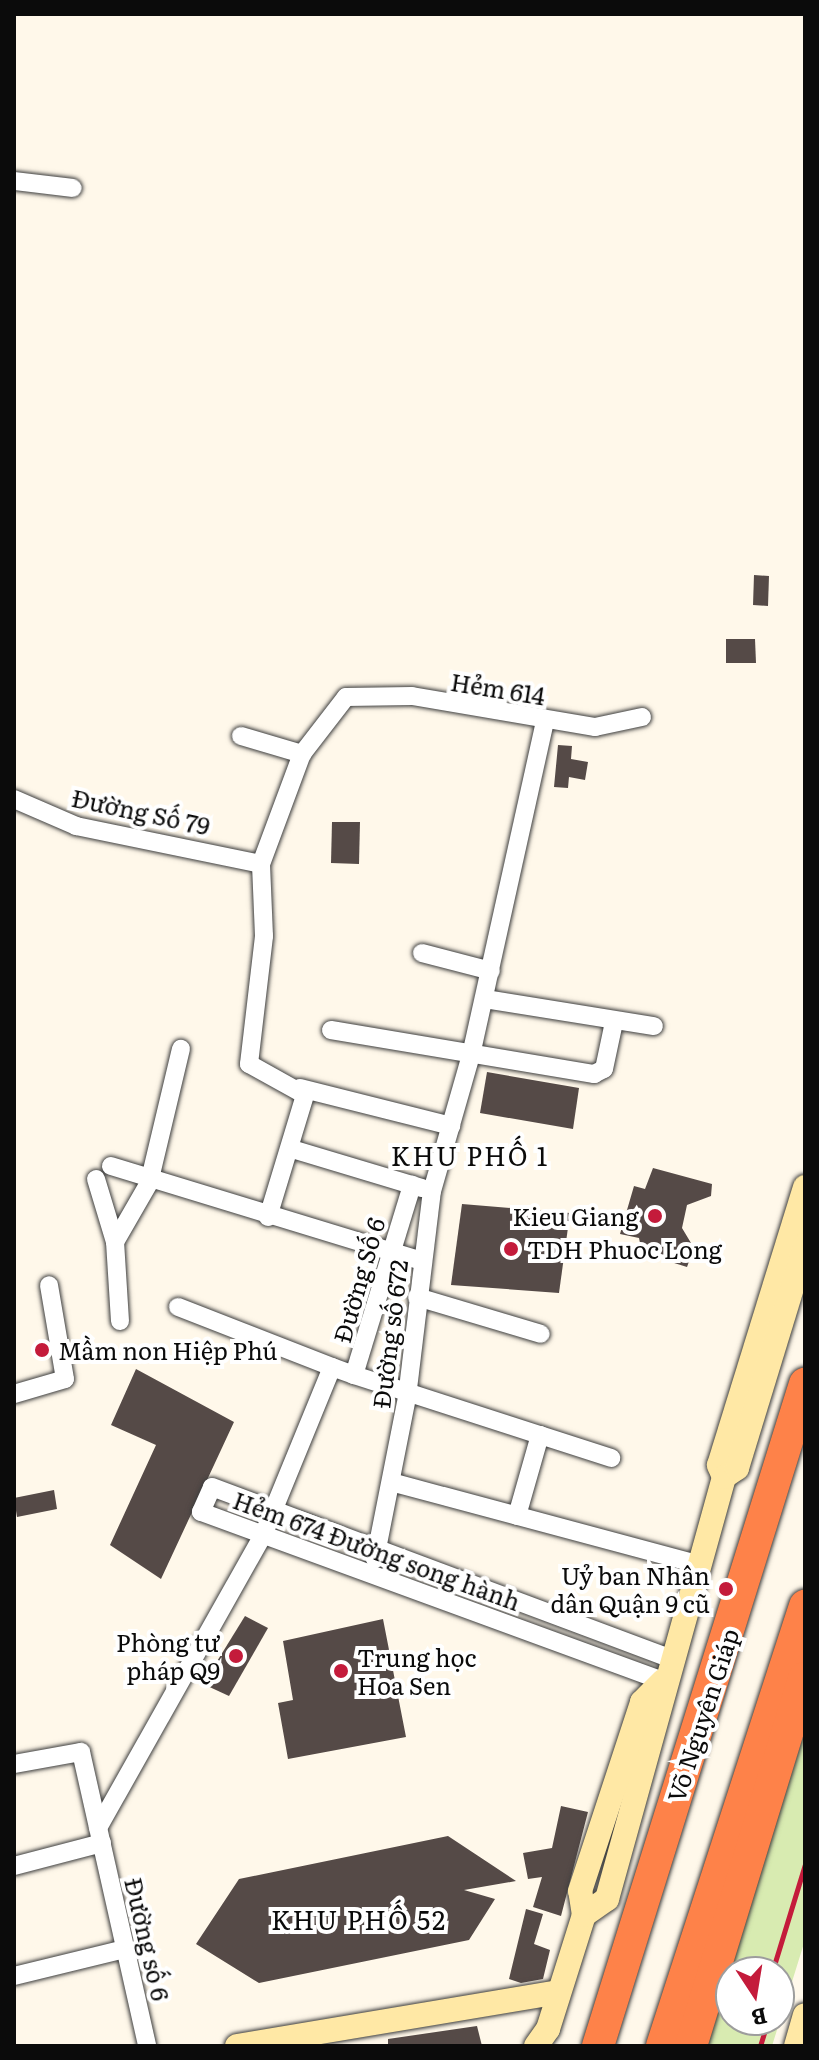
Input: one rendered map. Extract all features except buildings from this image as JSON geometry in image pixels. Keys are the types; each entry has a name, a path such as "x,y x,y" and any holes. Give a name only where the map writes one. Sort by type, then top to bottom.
{"highway":[{"name":"Võ Nguyên Giáp","path":"598,2046 805,1384"},
{"name":"Võ Nguyên Giáp","path":"621,2046 805,1452"},
{"path":"662,2046 803,1615"},
{"path":"691,2046 779,1770 805,1675"},
{"path":"768,1723 779,1770"}],"main road":[{"path":"546,2040 558,1992 584,1915 580,1891 642,1702 668,1670 724,1477 719,1465 805,1187"},
{"path":"724,1477 737,1468 805,1245"},
{"path":"237,2046 558,1992"},
{"path":"796,2046 805,2015"}],"street":[{"path":"14,181 73,188"},
{"name":"Hẻm 614","path":"302,754 346,697 412,696 595,727 642,717"},
{"name":"Đường số 672","path":"373,1574 407,1397 421,1261 432,1191 485,999 545,720"},
{"path":"241,736 302,754 261,864 265,921 249,1064 300,1088 451,1126"},
{"name":"Đường Số 79","path":"14,799 76,826 261,864"},
{"path":"422,953 491,971"},
{"path":"485,999 654,1026"},
{"path":"331,1030 471,1055 600,1073 614,1022"},
{"path":"115,1242 149,1183 181,1049"},
{"path":"268,1217 292,1149 300,1088"},
{"path":"292,1149 432,1191"},
{"path":"111,1166 149,1183 421,1261"},
{"path":"96,1179 115,1242 120,1321"},
{"name":"Đường Số 6","path":"100,1835 264,1533 332,1367 354,1375 388,1252 412,1185"},
{"path":"14,1394 65,1379 49,1285"},
{"path":"417,1297 541,1334"},
{"path":"178,1307 332,1367"},
{"path":"354,1375 407,1397 611,1458"},
{"path":"517,1516 540,1435"},
{"path":"391,1482 700,1565"},
{"name":"Hẻm 674 Đường song hành","path":"212,1487 377,1548 668,1670 373,1574 201,1512 212,1487"},
{"name":"Đường số 6","path":"14,1764 81,1752 147,2046"},
{"path":"14,1866 100,1835"},
{"path":"14,1976 125,1949"}],"green space":[{"path":"805,1731 805,1940 795,1972 795,1956 734,1956"},
{"path":"715,2017 715,2036 775,2036 772,2046 706,2046"}],"railway":[{"path":"777,1956 805,1864"},
{"path":"760,2046 763,2036"}],"place":[{"name":"Kieu Giang","path":"655,1216"},
{"name":"TDH Phuoc Long","path":"511,1249"},
{"name":"Mầm non Hiệp Phú","path":"42,1350"},
{"name":"Uỷ ban Nhân dân Quận 9 cũ","path":"726,1589"},
{"name":"Phòng tư pháp Q9","path":"236,1656"},
{"name":"Trung học Hoa Sen","path":"341,1671"}],"district":[{"name":"KHU PHỐ 1","path":"470,1155"},
{"name":"KHU PHỐ 52","path":"359,1919"}]}
